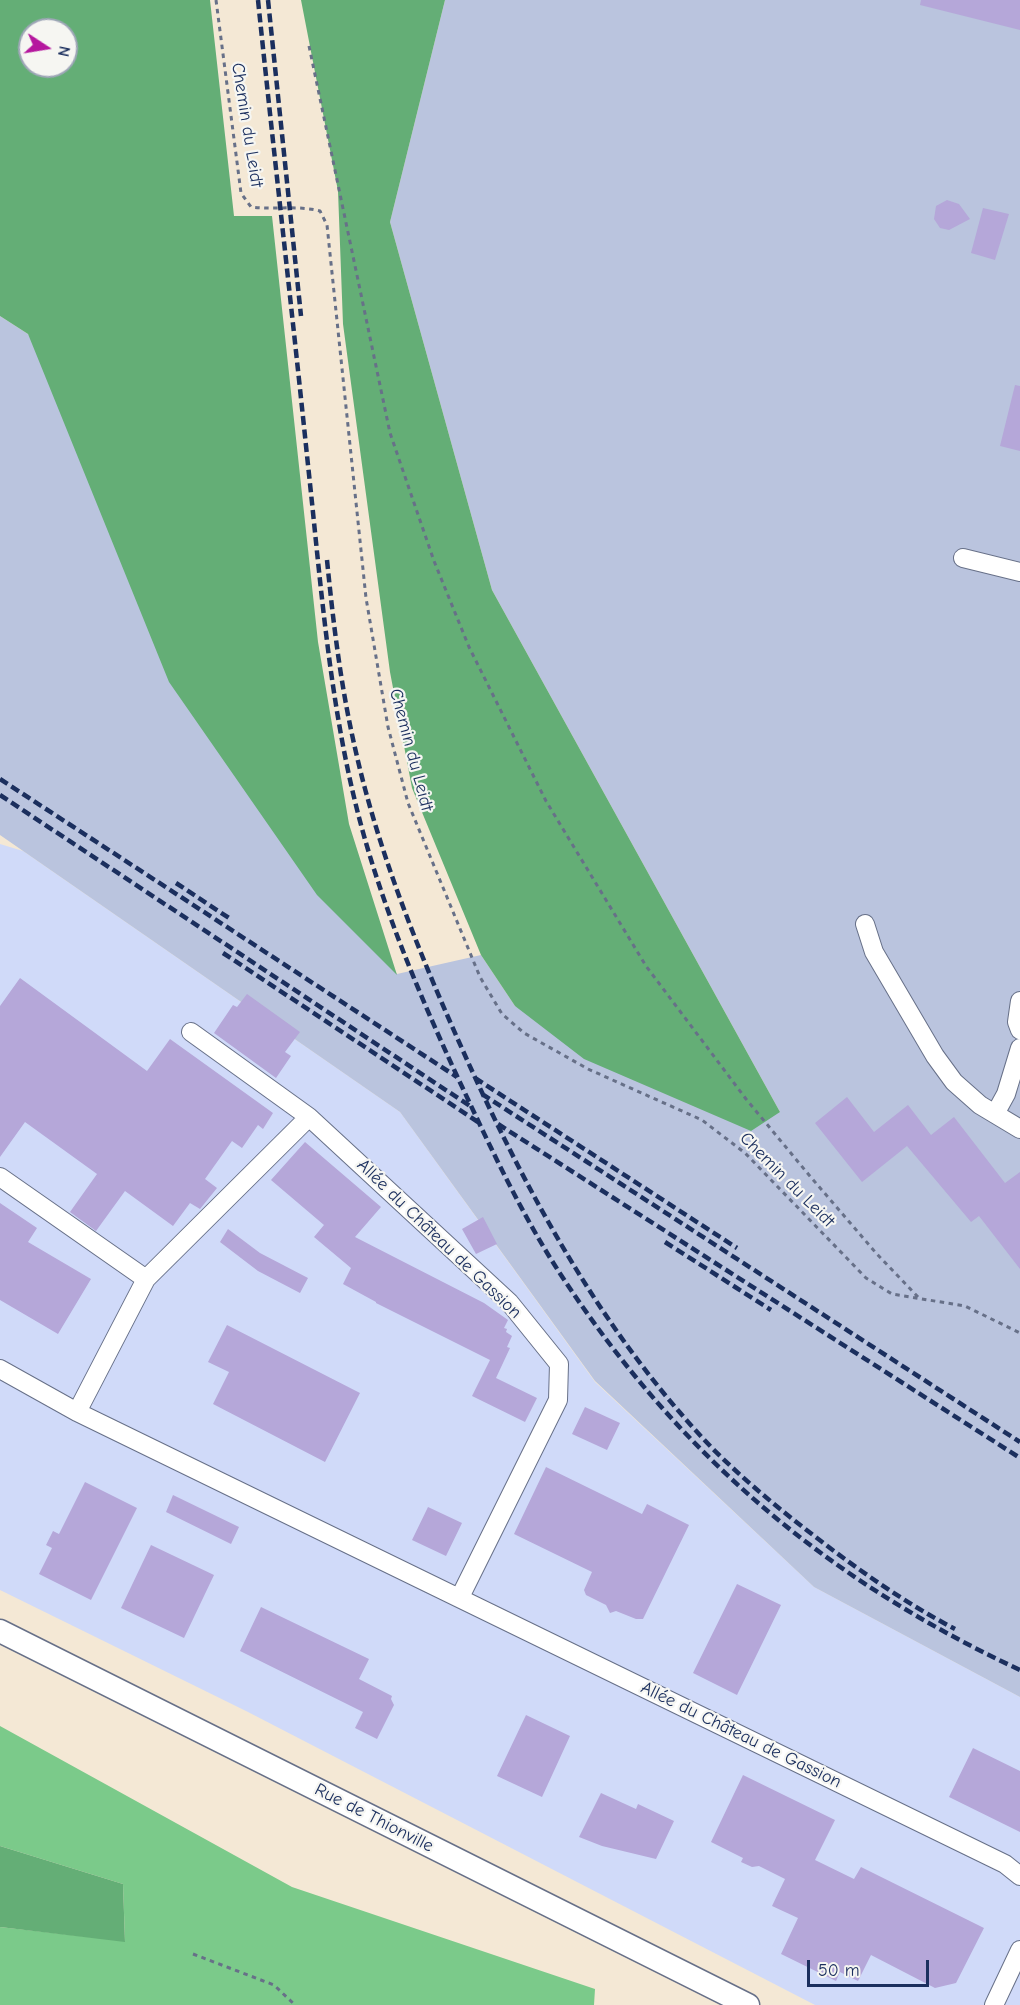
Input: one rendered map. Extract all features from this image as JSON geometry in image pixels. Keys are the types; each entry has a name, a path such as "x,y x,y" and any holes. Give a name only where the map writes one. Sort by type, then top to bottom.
{"main road":[{"name":"Rue de Thionville","path":"0,1631 748,2005"}],"street":[{"path":"963,558 1020,572"},
{"path":"865,924 874,952 935,1056 954,1082 980,1105 1020,1129"},
{"path":"1020,1001 1017,1022 1020,1030"},
{"name":"Allée du Château de Gassion","path":"191,1032 309,1118 509,1302 559,1364 558,1400 460,1597"},
{"path":"995,1114 1006,1094 1020,1048"},
{"path":"77,1412 146,1279 309,1118"},
{"path":"0,1176 146,1279"},
{"name":"Allée du Château de Gassion","path":"0,1369 77,1412 1005,1864 1020,1876"},
{"path":"994,2005 1020,1950"}],"path":[{"name":"Chemin du Leidt","path":"216,0 241,193 251,207 306,208 320,212 327,225 366,598 388,727 408,803 485,985 502,1014 524,1033 588,1069 702,1120 745,1153 866,1278 892,1294 965,1306 1020,1333"},
{"path":"309,46 390,433 434,561 469,647 546,801 646,966 711,1053 795,1158 876,1253 919,1298"},
{"path":"193,1954 274,1985 296,2005"}],"shaded area":[{"path":"445,0 1020,0 1020,1697 814,1587 595,1381 400,1112 0,835 0,316 28,334 397,974 481,955 515,1006 780,1112 492,590 390,222"},
{"path":"0,844 23,851 400,1112 595,1382 814,1587 1020,1697 1020,2005 815,2005 248,1712 0,1590"}],"green space":[{"path":"0,0 210,0 234,216 272,216 318,642 349,824 397,975 317,895 169,682 28,334 0,316"},
{"path":"301,0 445,0 390,222 492,590 780,1112 751,1131 584,1059 515,1006 481,955 412,788 390,672 343,324 338,191"},
{"path":"0,1726 292,1887 595,1989 594,2005 0,2005 0,1927 125,1941 123,1884 0,1846"},
{"path":"0,1846 123,1884 125,1942 0,1927"}],"building":[{"path":"921,0 1020,0 1020,30 920,5"},
{"path":"947,200 959,204 970,219 949,230 940,228 934,219 936,206"},
{"path":"983,208 1009,214 995,260 971,253"},
{"path":"1015,385 1020,386 1020,451 1000,446"},
{"path":"20,978 147,1071 170,1039 273,1113 263,1129 258,1125 242,1148 232,1141 205,1179 217,1188 200,1209 190,1203 173,1226 125,1191 96,1231 70,1212 97,1174 25,1122 0,1157 0,1006"},
{"path":"247,994 300,1032 285,1052 291,1056 276,1078 214,1033 233,1005 237,1007"},
{"path":"847,1097 874,1132 908,1105 931,1135 954,1117 1005,1183 1020,1172 1020,1269 979,1216 971,1222 907,1146 862,1182 815,1123"},
{"path":"305,1142 381,1207 355,1237 484,1303 508,1320 504,1328 512,1336 507,1347 510,1348 496,1378 537,1398 525,1422 472,1396 490,1360 343,1284 351,1268 314,1237 324,1225 271,1180"},
{"path":"0,1203 37,1228 28,1242 91,1279 58,1334 0,1300"},
{"path":"483,1217 497,1244 476,1254 462,1229"},
{"path":"228,1229 260,1253 308,1278 300,1293 258,1271 220,1242"},
{"path":"227,1325 360,1393 325,1462 213,1404 229,1372 208,1362"},
{"path":"585,1407 620,1423 607,1450 572,1434"},
{"path":"546,1467 642,1514 647,1504 689,1525 643,1619 636,1619 616,1611 610,1613 606,1605 586,1595 584,1590 592,1572 514,1534"},
{"path":"85,1482 137,1508 91,1600 39,1574 52,1548 46,1545 53,1531 59,1534"},
{"path":"173,1495 239,1527 231,1544 166,1512"},
{"path":"428,1507 462,1523 446,1556 412,1540"},
{"path":"151,1545 214,1575 184,1638 121,1608"},
{"path":"737,1584 781,1605 737,1695 693,1673"},
{"path":"261,1607 369,1659 359,1679 392,1696 394,1705 377,1739 355,1728 363,1712 240,1651"},
{"path":"526,1715 570,1736 542,1797 497,1776"},
{"path":"973,1748 1020,1771 1020,1832 949,1797"},
{"path":"743,1775 835,1820 815,1860 854,1879 861,1867 984,1928 956,1983 935,1988 871,1955 858,1981 840,1972 836,1981 781,1954 798,1918 772,1906 785,1879 759,1866 752,1867 741,1862 743,1858 711,1842"},
{"path":"601,1793 636,1809 638,1804 674,1821 656,1859 602,1846 579,1837"}],"railway":[{"path":"258,0 326,630 344,753 362,830 385,902 426,1007 457,1076 519,1202 561,1275 607,1340 655,1400 707,1455 762,1506 820,1552 883,1595 949,1634 1020,1670"},
{"path":"268,0 301,316"},
{"path":"327,560 337,650 348,717 374,822 388,863 417,944 468,1062 518,1165 574,1266 638,1360 674,1405 726,1462 784,1512 845,1559 907,1601 955,1629"},
{"path":"0,779 457,1077"},
{"path":"0,795 470,1106"},
{"path":"176,883 229,918"},
{"path":"223,953 478,1122"},
{"path":"475,1078 737,1248"},
{"path":"482,1094 1020,1442"},
{"path":"498,1124 1020,1458"},
{"path":"665,1242 771,1310"}]}
